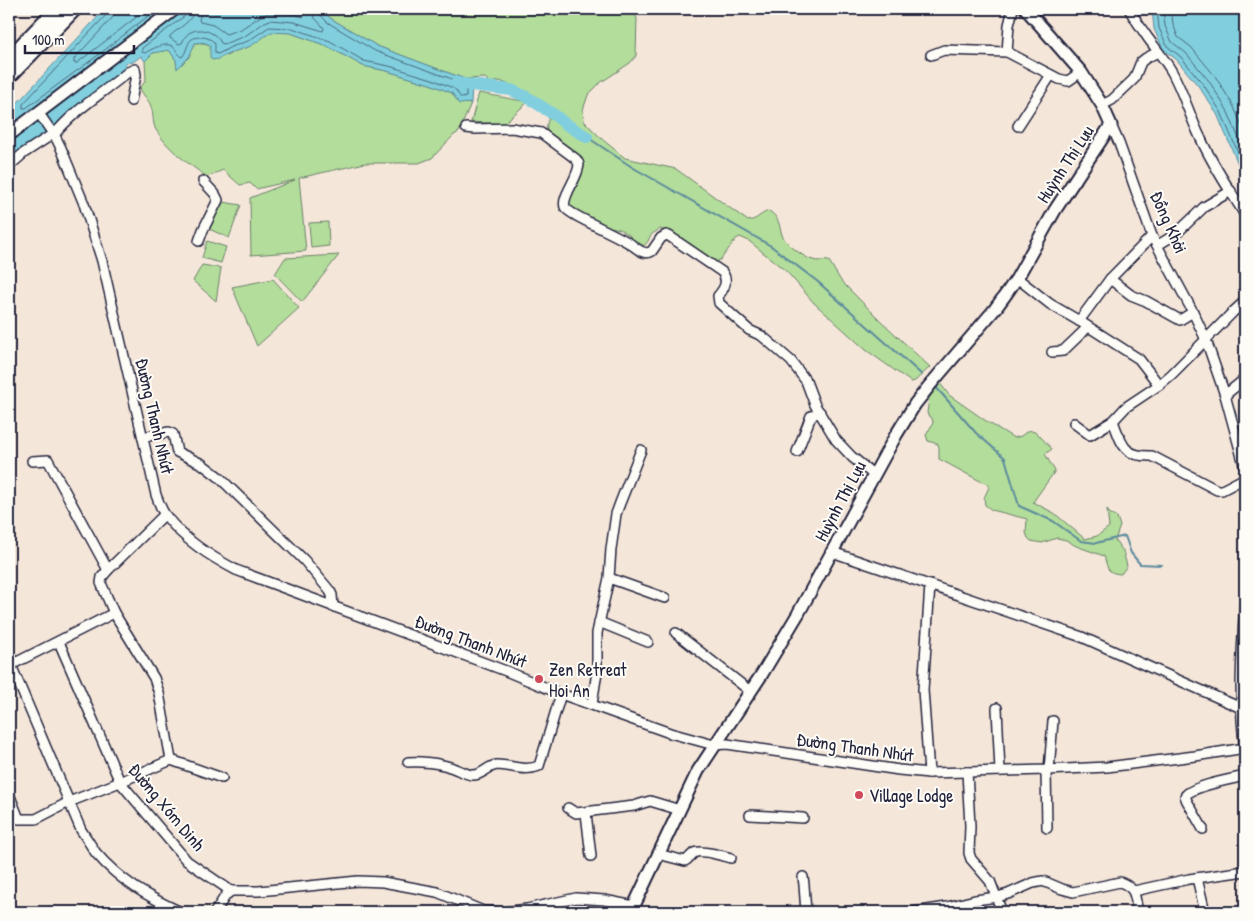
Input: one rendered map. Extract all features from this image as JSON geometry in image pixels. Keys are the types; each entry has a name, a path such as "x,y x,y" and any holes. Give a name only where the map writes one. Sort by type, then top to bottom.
{"main road":[{"path":"9,59 57,9"},
{"path":"9,76 74,9"}],"street":[{"path":"9,134 39,114 175,9"},
{"path":"1007,52 1009,25 1013,9"},
{"name":"Đồng Khởi","path":"1026,9 1036,13 1081,72 1102,105 1118,142 1152,236 1206,340 1225,395 1245,468"},
{"path":"1129,9 1175,78 1200,138 1216,170 1245,215"},
{"path":"931,55 944,50 1007,52 1059,80 1068,81 1081,72"},
{"path":"1102,105 1112,100 1134,79 1141,62 1158,52"},
{"path":"9,166 128,72 135,69 136,75 131,101"},
{"path":"1018,126 1051,75"},
{"name":"Đường Thanh Nhứt","path":"39,114 60,144 84,204 102,261 156,495 164,515 179,531 198,546 236,570 506,671 561,694 670,733 714,745 727,744 929,773 1107,767 1245,749"},
{"name":"Huỳnh Thị Lựu","path":"632,909 698,771 762,674 798,614 896,435 924,392 995,309 1017,278 1055,210 1111,125"},
{"path":"466,128 512,128 544,134 579,164 565,202 568,211 625,239 647,253 652,252 662,237 667,235 722,272 726,282 718,296 719,303 749,330 762,336 791,361 806,381 813,400 834,436 842,446 874,474"},
{"path":"199,242 218,200 204,181"},
{"path":"1158,245 1176,234 1204,207 1231,191"},
{"path":"1079,321 1110,279 1152,236"},
{"path":"1017,278 1050,304 1139,359 1159,385"},
{"path":"1110,279 1131,295 1180,320 1193,312"},
{"path":"1074,423 1086,434 1090,435 1113,421 1126,407 1172,374 1245,301"},
{"path":"1052,352 1064,351 1088,327"},
{"path":"1225,395 1245,379"},
{"path":"797,452 811,416 820,412"},
{"path":"1113,421 1124,447 1133,454 1152,456 1217,490 1222,490 1245,478"},
{"path":"143,437 171,433 174,436 177,452 193,458 213,471 304,560 330,591 333,607"},
{"path":"592,704 597,672 597,633 609,578 616,514 641,450"},
{"path":"32,461 48,460 108,570"},
{"path":"164,515 108,570 102,577 101,583 114,613 154,678 159,694 171,760"},
{"path":"832,552 1082,637 1241,708"},
{"path":"609,578 665,598"},
{"path":"929,773 923,690 930,585"},
{"path":"1245,602 1241,663 1241,708 1245,749"},
{"path":"114,613 10,665 86,837 115,873 137,890 162,904 182,912"},
{"path":"599,622 648,642"},
{"path":"676,633 750,691"},
{"name":"Đường Xóm Dinh","path":"59,642 120,782 187,861 231,891"},
{"path":"408,762 416,761 448,766 470,775 478,775 495,765 532,769 539,766 561,694"},
{"path":"997,708 1000,771"},
{"path":"1047,828 1048,770 1053,721"},
{"path":"9,794 19,819 36,819 69,802 171,760 222,778"},
{"path":"967,772 970,826 969,853 971,859 990,881 1002,912"},
{"path":"1203,829 1187,801 1186,793 1203,786 1245,776"},
{"path":"568,808 576,813 586,813 634,806 650,801 680,810"},
{"path":"586,813 591,856"},
{"path":"750,815 804,818"},
{"path":"658,854 685,861 699,852 731,858"},
{"path":"1134,890 1245,871"},
{"path":"803,877 806,912"},
{"path":"1197,878 1205,912"},
{"path":"215,912 226,895 231,891 259,891 358,881 383,882 437,892 483,911 500,912"},
{"path":"914,912 997,897 1043,881 1073,892 1120,882 1134,890 1138,912"},
{"path":"505,912 576,898 604,900 632,909"}],"green space":[{"path":"322,9 609,9 633,13 637,18 636,56 630,63 600,83 588,95 583,110 584,121 625,158 676,169 748,221 769,211 772,213 778,221 782,235 791,246 809,259 829,261 841,281 930,367 915,381 911,382 866,350 814,303 787,272 749,241 740,237 736,239 721,259 714,263 660,229 652,234 646,244 636,245 629,235 620,229 610,227 567,208 579,165 546,136 547,124 552,109 532,94 500,81 490,83 485,78 465,79 377,46 330,18"},
{"path":"271,31 291,33 327,46 363,66 430,84 452,93 459,103 471,103 459,132 432,158 419,163 365,163 299,178 306,251 251,255 250,198 295,180 256,189 250,183 240,185 223,170 207,177 179,156 161,137 155,127 150,104 140,88 146,80 145,61 153,53 169,50 176,60 177,68 189,57 195,43 208,44 227,56 250,46"},
{"path":"479,93 528,102 503,124 471,122"},
{"path":"223,202 241,205 229,238 209,229"},
{"path":"328,222 329,246 311,248 309,223"},
{"path":"207,241 226,247 221,263 202,258"},
{"path":"339,255 302,302 275,274 285,258"},
{"path":"202,265 221,268 216,301 193,281"},
{"path":"273,279 299,308 257,346 232,287"},
{"path":"939,382 949,395 1014,438 1021,436 1029,430 1037,433 1052,449 1045,454 1055,471 1033,502 1054,513 1085,539 1097,536 1109,527 1107,509 1109,513 1117,517 1120,526 1115,540 1123,551 1127,566 1121,574 1110,571 1104,556 1076,546 1066,540 1057,538 1042,543 1031,541 1026,533 1027,519 992,510 985,505 984,498 989,487 988,484 939,459 938,444 928,441 926,435 933,423 932,418 927,413 929,398"}],"water":[{"path":"105,9 165,9 9,127 9,112"},
{"path":"186,9 322,9 330,18 377,46 465,79 472,85 471,103 459,104 452,93 430,84 363,66 327,46 291,33 271,32 251,46 212,60 210,57 210,45 203,42 195,43 189,57 177,69 176,60 169,50 153,53 145,61 141,56 133,62 126,63 124,71 80,105 52,130 9,159 9,144 34,125 45,120 46,113"},
{"path":"1152,9 1245,9 1245,178 1217,114 1199,87 1177,60 1163,49 1154,29"}],"waterway":[{"path":"456,83 511,90 527,97 587,137"},
{"path":"587,137 632,167 771,246 818,282 922,375"},
{"path":"935,386 976,433 1005,458 1019,506 1053,521 1081,541 1096,543 1125,536 1131,553 1140,564 1162,565"}],"place":[{"name":"Zen Retreat Hoi An","path":"539,679"},
{"name":"Village Lodge","path":"859,795"}]}
